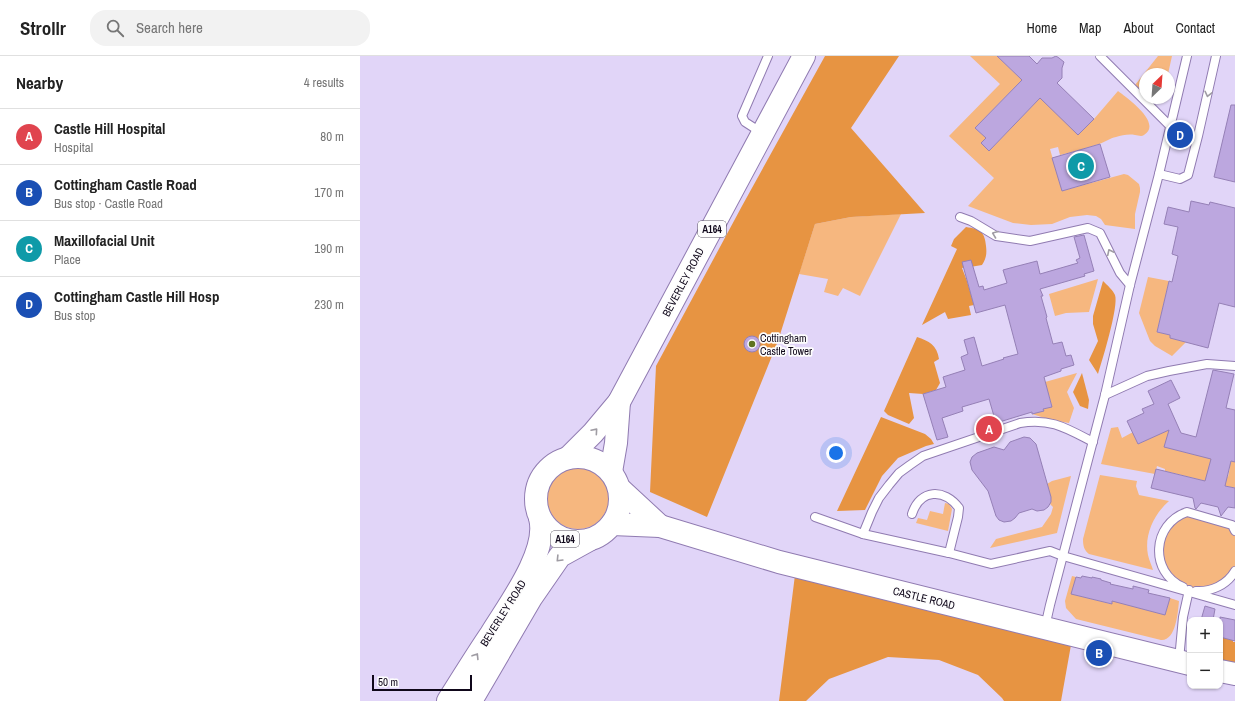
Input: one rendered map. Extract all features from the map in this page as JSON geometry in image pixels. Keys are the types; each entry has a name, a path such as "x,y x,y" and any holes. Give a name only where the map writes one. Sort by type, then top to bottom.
{"main road":[{"name":"BEVERLEY ROAD","path":"568,458 593,433 619,402 804,56"},
{"name":"BEVERLEY ROAD","path":"615,480 619,402"},
{"path":"568,458 580,457 592,459 602,464 615,480"},
{"name":"A164","path":"568,458 557,463 547,471 540,481 536,493 536,506 540,518 547,528 557,535 568,540 580,541 592,539 603,533 612,524 618,513 620,500 615,480"},
{"name":"CASTLE ROAD","path":"615,480 660,526"},
{"name":"BEVERLEY ROAD","path":"448,701 529,571 539,547 542,525 540,518"},
{"name":"CASTLE ROAD","path":"612,524 660,526 779,562 1184,662"},
{"name":"BEVERLEY ROAD","path":"471,701 531,598 560,556 592,539"},
{"path":"1223,672 1235,674"}],"lane":[{"path":"763,133 745,122 742,116 768,56"},
{"path":"1100,56 1170,126"},
{"path":"1045,628 1105,395 1130,285 1159,174 1187,56"},
{"path":"1159,174 1180,179 1188,174 1216,56"},
{"path":"960,217 971,221 996,236 1030,242 1088,228 1100,233 1120,273 1130,285"},
{"path":"1105,395 1147,376 1169,371 1207,364 1235,366"},
{"path":"862,534 872,512 889,485 899,473 924,456 1020,423 1034,421 1061,426 1093,442"},
{"path":"912,514 919,500 926,494 940,494 954,501 959,508 949,553"},
{"path":"1235,531 1232,525 1187,512 1181,514 1170,522 1162,534 1159,548 1160,562 1166,575 1176,584 1189,591 1202,592 1214,589 1226,582 1235,571"},
{"path":"815,517 862,534 949,553 991,564 1050,551 1235,605"},
{"path":"1184,662 1183,617 1189,591"}],"shaded area":[{"path":"825,56 899,56 851,128 925,213 851,217 815,224 778,341 707,517 650,492 656,366"},
{"path":"970,56 997,56 1022,80 975,128 986,138 981,143 989,151 1040,98 1094,119 1118,91 1142,111 1149,124 1149,130 1143,136 1130,135 1112,138 1099,144 1060,155 1058,147 1050,149 1062,191 1124,174 1128,175 1139,184 1140,192 1135,214 1135,229 1105,225 1101,219 1096,216 1087,215 1070,217 1052,224 1031,225 1013,223 968,206 994,178 949,136 1000,84"},
{"path":"1158,56 1172,56 1169,68 1148,68"},
{"path":"1139,80 1139,88 1135,85"},
{"path":"901,214 860,296 843,288 838,296 824,292 828,279 799,274 815,224 851,217"},
{"path":"966,227 978,230 983,234 986,249 986,256 982,265 962,268 974,305 969,306 971,315 948,319 945,312 922,325 957,249 951,246 954,239"},
{"path":"1148,277 1169,281 1157,332 1170,335 1170,338 1186,342 1172,356 1155,346 1150,341 1139,313"},
{"path":"1098,279 1089,312 1066,313 1055,316 1049,294"},
{"path":"1103,281 1114,293 1116,301 1110,334 1098,374 1089,360 1098,341 1093,324 1093,316"},
{"path":"917,337 932,344 938,354 939,359 934,362 940,383 936,390 923,394 909,393 914,418 909,424 888,415 884,411"},
{"path":"1077,373 1067,392 1074,408 1069,423 1051,420 1032,414 1044,411 1043,409 1052,406 1045,382"},
{"path":"1082,373 1089,400 1088,409 1080,406 1073,392"},
{"path":"881,417 925,434 934,444 898,458 882,476 865,510 837,511"},
{"path":"1118,427 1122,438 1133,432 1138,444 1170,429 1165,447 1195,455 1216,454 1214,464 1210,463 1208,472 1214,483 1165,471 1165,469 1157,466 1155,474 1101,464 1111,428"},
{"path":"1227,460 1235,462 1235,488 1217,484 1224,476 1228,477 1230,467"},
{"path":"572,467 584,467 600,476 607,486 609,498 607,510 600,520 584,529 572,529 561,524 552,515 547,504 547,492 552,481 561,472"},
{"path":"1100,475 1137,481 1136,486 1139,495 1169,501 1159,512 1151,525 1147,540 1148,557 1153,570 1089,554 1085,549 1083,539"},
{"path":"1071,476 1057,533 990,548 996,539 1042,527 1051,514 1053,507 1050,504 1051,498 1047,484 1052,481"},
{"path":"945,503 949,504 952,509 948,531 916,523 918,518 927,520 930,511 943,514"},
{"path":"1181,514 1232,525 1235,531 1234,573 1202,592 1176,584 1160,562 1162,534"},
{"path":"795,575 1071,645 1061,701 1004,701 978,675 939,660 888,657 829,679 806,701 779,701"},
{"path":"1072,576 1076,577 1072,594 1111,604 1116,586 1125,604 1165,615 1170,598 1179,601 1177,618 1173,631 1166,639 1161,640 1076,619 1066,608 1065,601"},
{"path":"1223,638 1233,640 1233,642 1235,642 1235,663 1223,660"}],"building":[{"path":"997,56 1029,56 1037,64 1042,58 1052,58 1056,56 1064,62 1062,68 1062,78 1057,83 1094,119 1078,135 1040,98 989,151 981,143 986,138 975,128 1022,80"},
{"path":"1231,105 1235,105 1235,182 1214,177"},
{"path":"1100,144 1110,177 1062,191 1052,158"},
{"path":"1191,201 1209,205 1210,202 1235,208 1235,307 1219,303 1208,348 1170,338 1170,335 1157,332 1169,281 1172,282 1178,256 1172,254 1178,227 1164,224 1168,207 1189,212"},
{"path":"1084,235 1094,271 1084,274 1085,276 1040,289 1043,296 1041,296 1053,344 1062,342 1066,356 1071,355 1074,365 1044,377 1052,407 1043,409 1044,411 1032,414 1032,412 996,423 989,399 962,407 963,411 942,418 948,437 937,440 923,394 946,387 943,377 965,370 961,357 968,354 964,340 974,337 982,366 1018,354 1005,305 976,313 962,262 971,260 979,287 983,286 984,290 1007,283 1003,270 1037,261 1040,274 1078,263 1076,260 1080,258 1074,237"},
{"name":"Cottingham Castle Tower","path":"752,336 759,341 760,344 755,351 752,352 745,347 744,344 749,337"},
{"path":"1213,370 1234,374 1226,408 1235,410 1235,462 1231,461 1225,486 1235,488 1235,508 1228,507 1221,516 1218,507 1201,503 1196,509 1193,498 1151,488 1156,469 1205,481 1211,459 1164,447 1169,430 1138,444 1127,421 1144,413 1142,409 1154,404 1148,391 1171,380 1180,398 1168,404 1181,433 1196,437"},
{"path":"1024,437 1030,438 1036,444 1051,497 1051,502 1044,510 1037,511 1032,509 1019,513 1011,521 1004,522 999,520 996,516 988,491 972,470 970,462 972,457 977,453 994,447 1004,450 1010,442"},
{"path":"1082,576 1101,579 1111,583 1110,584 1133,589 1133,586 1149,590 1148,593 1170,598 1165,615 1112,601 1112,604 1071,594 1076,577 1081,578"},
{"path":"1205,606 1215,609 1214,617 1202,617"},
{"path":"1223,618 1235,620 1235,641 1223,638"}],"place":[{"name":"Cottingham Castle Hill Hosp","path":"1180,135"},
{"name":"Maxillofacial Unit","path":"1081,166"},
{"name":"Cottingham Castle Tower","path":"752,344"},
{"name":"Castle Hill Hospital","path":"989,429"},
{"name":"Cottingham Castle Road","path":"1099,653"}]}
